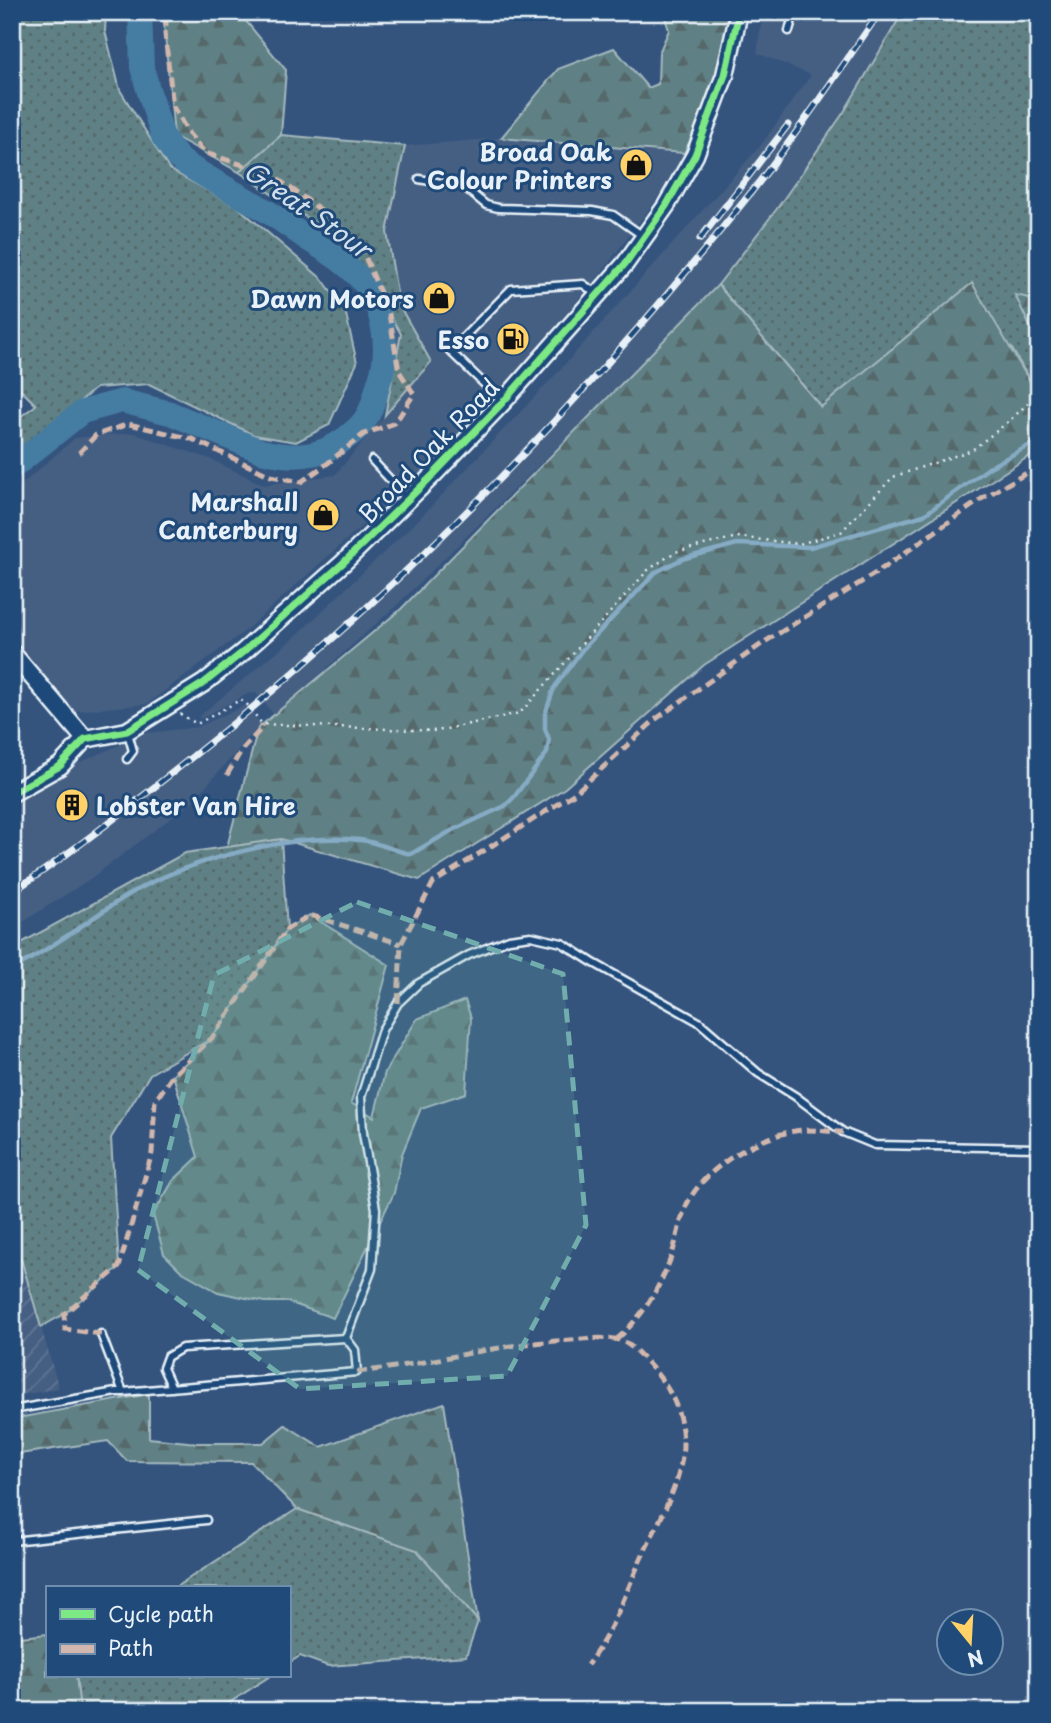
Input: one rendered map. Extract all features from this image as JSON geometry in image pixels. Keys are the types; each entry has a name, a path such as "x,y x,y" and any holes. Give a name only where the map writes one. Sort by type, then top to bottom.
{"street":[{"name":"Broad Oak Road","path":"85,739 127,731 204,683 343,563 503,402 625,264 666,206 695,155 725,75 739,12"},
{"path":"12,653 85,739 61,766 12,793"}],"lane":[{"path":"789,31 794,12"},
{"path":"419,179 464,187 486,205 498,208 592,211 613,215 645,237"},
{"path":"503,402 450,351 510,289 583,284 597,294"},
{"path":"372,460 408,500"},
{"path":"127,731 133,751 127,759"},
{"path":"346,1338 372,1269 376,1209 363,1133 361,1097 382,1030 398,1003 419,983 469,956 509,939 531,936 562,943 699,1022 758,1073 795,1096 843,1132 875,1145 1039,1148"},
{"path":"101,1334 123,1392"},
{"path":"12,1410 123,1392 357,1372 355,1350 346,1338"},
{"path":"172,1388 163,1368 167,1357 182,1348 346,1338"},
{"path":"12,1541 206,1520"}],"path":[{"path":"168,707 197,724 240,700 262,724 437,731 520,713 648,570 675,552 737,537 799,544 841,532 893,477 972,450 1039,393"}],"highlighted area":[{"path":"357,902 563,974 586,1225 507,1376 300,1389 138,1270 214,975"}],"shaded area":[{"path":"763,12 903,12 844,112 776,210 718,285 592,413 396,606 274,715 256,693 247,694 200,719 199,716 295,637 421,517 558,372 761,145 811,75 757,53"},
{"path":"501,138 684,153 667,185 602,272 506,384 414,479 245,631 147,704 76,711 12,638 12,493 75,438 133,433 210,459 264,485 335,475 385,415 387,232 405,146"},
{"path":"246,705 261,724 192,802 90,879 12,929 12,800 61,771 146,733 198,727"},
{"path":"21,1259 59,1388 12,1397 12,1261"}],"green space":[{"path":"12,12 106,12 105,31 120,90 169,169 239,208 322,279 345,310 357,363 329,425 296,442 254,435 149,384 96,388 12,458 12,423 36,405 12,381"},
{"path":"163,12 243,12 241,15 286,70 281,135 239,172 174,136"},
{"path":"663,12 737,12 728,64 684,153 501,138 558,69 614,48 648,88 658,84 659,53 669,30"},
{"path":"903,12 1039,12 1039,300 1016,296 1039,345 1039,397 1011,347 821,407 718,285 776,210 844,112"},
{"path":"281,135 405,146 387,232 399,305 431,362 385,415 401,334 350,247 239,172"},
{"path":"972,283 1039,397 1039,450 704,665 565,788 419,880 281,839 227,847 258,728 401,609 718,285 821,407"},
{"path":"1015,295 1039,300 1039,345"},
{"path":"281,839 287,929 212,1038 150,1074 111,1138 119,1267 64,1314 41,1327 21,1259 12,1261 12,948 185,853"},
{"path":"310,915 389,965 351,1103 374,1117 385,1072 417,1019 465,1000 471,1018 466,1093 421,1108 402,1154 394,1193 333,1318 288,1302 265,1302 218,1292 181,1271 164,1254 153,1215 173,1181 198,1157 173,1075 212,1038 287,929"},
{"path":"149,1394 149,1438 197,1443 263,1443 285,1425 321,1447 444,1403 478,1621 417,1550 297,1509 251,1462 127,1461 108,1441 12,1455 12,1419"},
{"path":"297,1509 417,1550 478,1621 466,1656 328,1666 300,1656 290,1662 290,1586 177,1586"},
{"path":"46,1634 46,1678 76,1678 80,1711 12,1711 12,1638"},
{"path":"76,1678 267,1678 217,1711 80,1711"}],"waterway":[{"name":"Great Stour","path":"12,468 82,412 122,401 170,413 261,451 289,456 314,454 348,437 364,422 380,379 385,356 384,332 373,297 355,273 273,215 186,164 178,158 163,137 142,67 140,12"},
{"path":"12,969 145,886 204,862 269,846 332,839 367,841 411,854 451,831 505,806 547,753 549,739 545,729 545,714 554,688 582,650 656,572 682,559 737,544 810,547 924,515 990,467 1039,440"}],"railway":[{"path":"12,892 106,825 272,691 345,627 486,492 620,349 745,200 880,12"},
{"path":"700,239 788,125"}],"marked path":[{"path":"79,453 96,435 129,424 192,439 271,476 301,482 364,434 395,423 414,394 399,371 389,314 362,249 328,215 269,173 205,153 189,134 173,107 165,34 167,12"},
{"path":"398,1003 401,944 433,883 575,793 656,719 763,643 876,573 983,498 1039,466"},
{"path":"227,775 262,724"},
{"path":"101,1334 65,1329 64,1314 119,1267 152,1153 155,1101 173,1075 212,1038 287,929 310,915 401,944"},
{"path":"617,1339 642,1313 655,1293 670,1260 687,1204 706,1178 733,1156 780,1134 806,1130 843,1132"},
{"path":"357,1372 531,1343 600,1338 620,1340 630,1346 658,1376 670,1393 681,1421 683,1443 679,1474 617,1615 587,1665"}],"cycle path":[{"path":"12,793 60,766 85,739 127,731 204,683 243,652 343,563 503,402 625,264 666,206 695,155 725,75 739,12"}],"place":[{"name":"Broad Oak Colour Printers","path":"636,165"},
{"name":"Dawn Motors","path":"439,298"},
{"name":"Esso","path":"513,339"},
{"name":"Marshall Canterbury","path":"323,515"},
{"name":"Lobster Van Hire","path":"72,805"}]}
